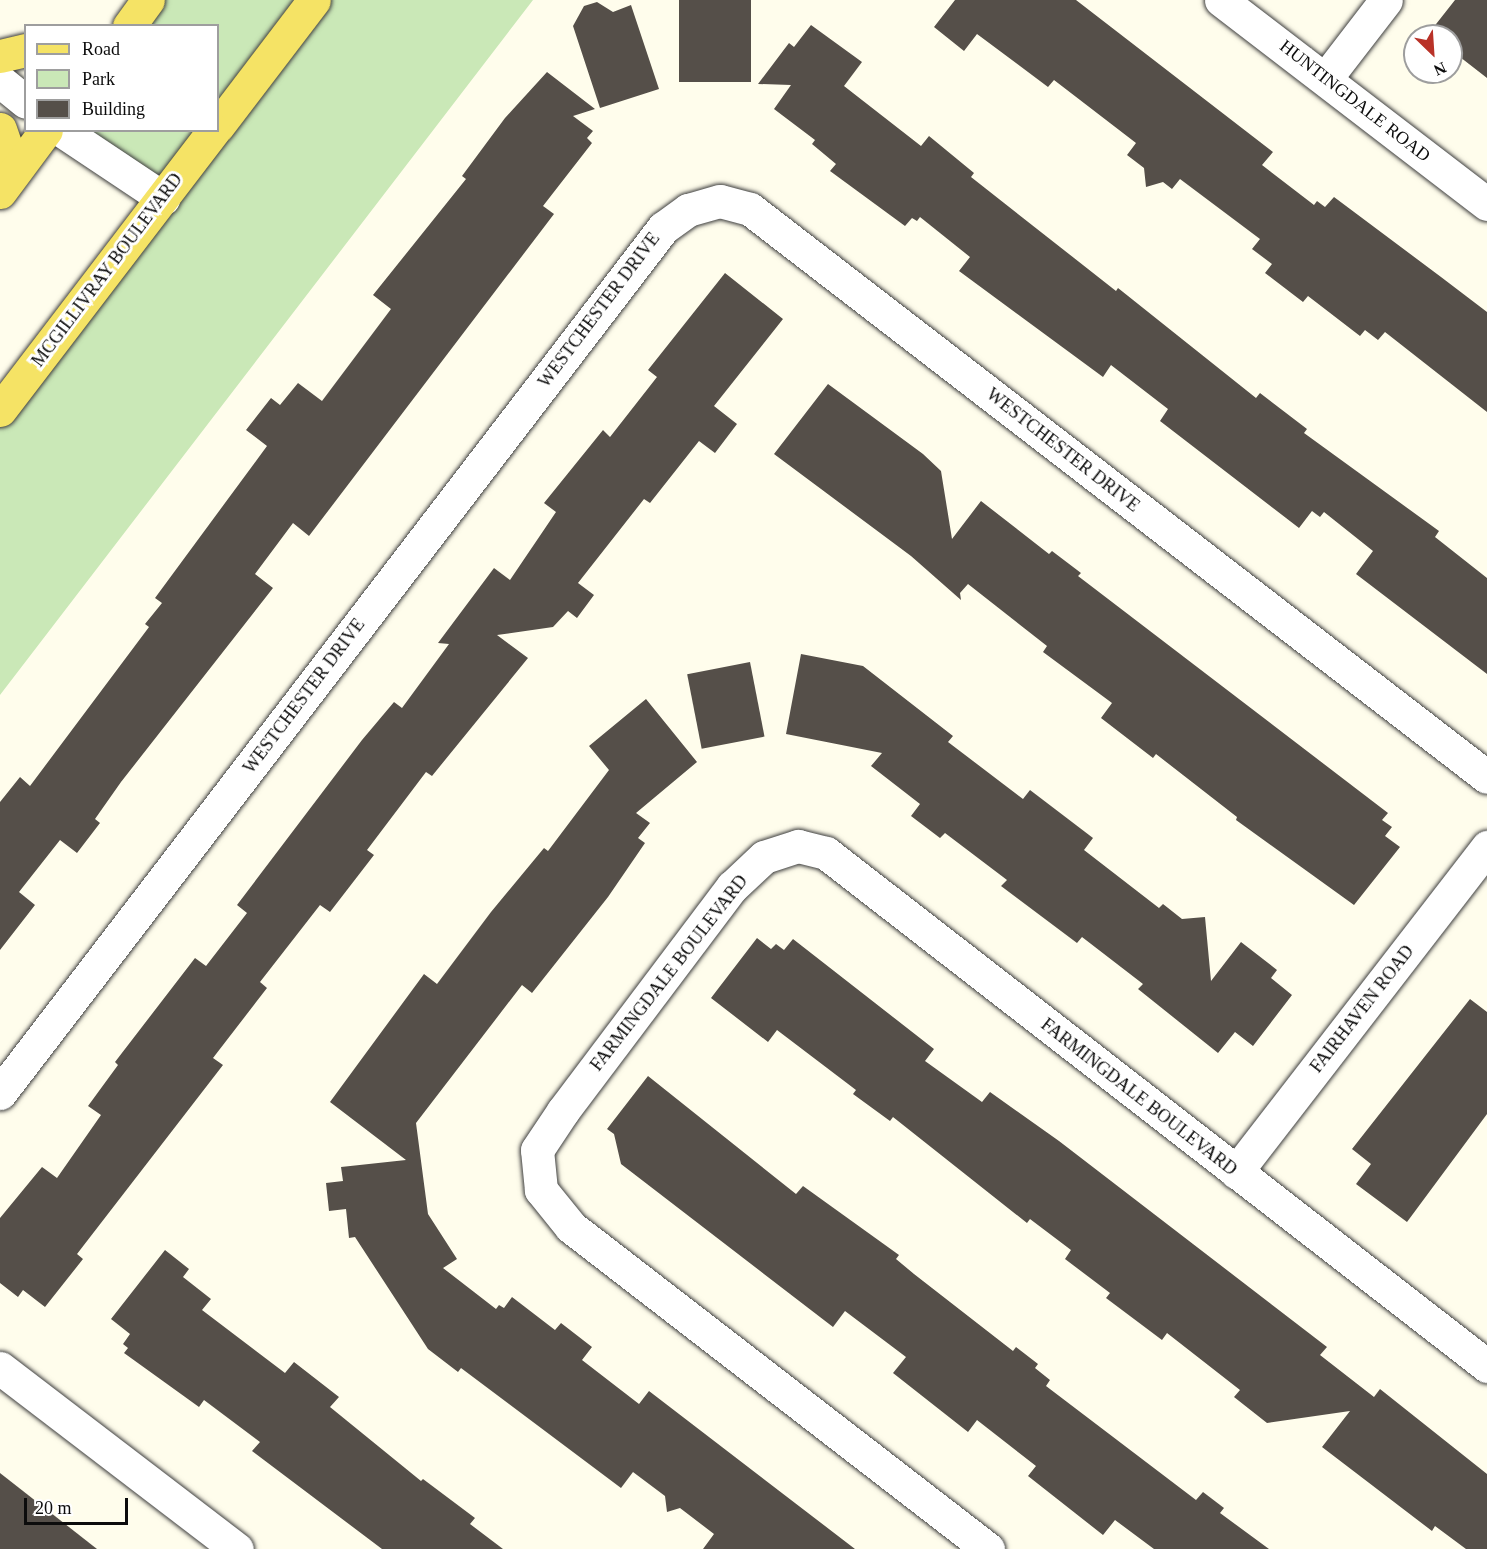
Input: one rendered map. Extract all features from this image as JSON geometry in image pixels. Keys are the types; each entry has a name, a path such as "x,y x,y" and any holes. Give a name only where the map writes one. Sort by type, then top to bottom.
{"main road":[{"path":"130,24 148,0"},
{"path":"219,125 314,0"},
{"path":"0,56 24,50"},
{"path":"0,129 6,147 0,172"},
{"path":"0,192 45,132"},
{"name":"MCGILLIVRAY BOULEVARD","path":"0,410 212,132"}],"street":[{"name":"HUNTINGDALE ROAD","path":"1221,0 1326,78 1487,204"},
{"path":"1326,78 1386,0"},
{"path":"0,81 24,100"},
{"path":"64,132 163,198"},
{"name":"WESTCHESTER DRIVE","path":"0,1093 663,228 688,210 720,201 750,209 1487,777"},
{"name":"FARMINGDALE BOULEVARD","path":"988,1549 571,1227 540,1190 537,1150 562,1111 732,887 764,857 798,846 826,853 1487,1366"},
{"name":"FAIRHAVEN ROAD","path":"1236,1172 1487,847"},
{"path":"0,1368 237,1549"}],"green space":[{"path":"148,0 533,0 0,695 0,410 162,198 63,132 219,132 219,24 130,24"}],"building":[{"path":"679,0 751,0 751,82 679,82"},
{"path":"955,0 1076,0 1273,152 1262,165 1314,205 1317,201 1325,207 1334,197 1487,312 1487,412 1385,332 1378,340 1365,330 1360,336 1308,296 1303,302 1265,273 1272,264 1252,249 1260,239 1180,179 1172,189 1163,182 1146,187 1144,168 1127,155 1136,143 1054,80 1048,87 977,34 964,51 934,27"},
{"path":"1455,0 1487,0 1487,78 1463,59 1463,24 1436,24"},
{"path":"597,2 613,12 631,5 659,89 600,108 573,26 584,6"},
{"path":"811,25 862,62 844,86 921,146 929,136 974,173 971,177 1116,291 1118,288 1256,398 1260,393 1307,429 1304,433 1439,531 1435,537 1487,578 1487,674 1356,574 1373,551 1324,512 1320,517 1312,511 1299,528 1160,421 1168,409 1111,365 1103,377 959,271 970,257 920,217 917,221 912,218 905,226 830,171 836,164 812,144 815,140 774,109 791,85 758,84 789,43 794,47"},
{"path":"547,72 595,109 573,116 593,131 587,138 592,143 543,206 554,214 309,536 293,523 255,574 273,588 121,782 95,819 100,823 77,853 60,840 19,892 35,905 0,950 0,802 20,777 30,786 149,627 145,624 162,603 155,598 267,446 246,430 271,398 280,405 298,383 322,401 391,309 373,295 466,179 462,176 505,118"},
{"path":"725,273 783,319 714,406 737,424 715,453 699,441 650,503 644,499 578,583 594,595 577,618 568,611 553,627 497,635 528,658 432,776 426,772 367,850 374,855 330,912 320,905 260,982 267,988 213,1058 223,1065 77,1254 83,1259 45,1307 23,1290 18,1297 0,1283 0,1218 42,1167 57,1178 101,1115 88,1106 118,1065 115,1062 195,958 206,966 247,913 237,905 362,740 394,702 402,708 449,644 438,643 494,568 510,580 556,512 544,503 603,430 610,437 657,377 648,370"},
{"path":"828,384 923,454 941,471 952,539 981,501 1049,554 1052,551 1081,573 1078,576 1388,813 1382,820 1392,827 1385,836 1400,847 1354,905 1236,820 1237,817 1156,754 1153,758 1101,718 1112,703 1043,652 1047,646 968,584 960,593 961,600 911,556 774,454"},
{"path":"801,654 863,666 953,736 948,742 1023,799 1030,790 1093,838 1084,850 1159,908 1163,904 1182,919 1205,917 1211,981 1241,942 1277,970 1271,978 1292,995 1253,1046 1235,1032 1218,1053 1138,989 1143,984 1082,937 1077,943 1001,886 1007,880 945,833 940,838 911,816 920,804 871,766 882,753 786,734"},
{"path":"750,662 765,737 702,749 687,674"},
{"path":"646,699 697,762 636,813 650,823 638,838 645,843 608,897 532,993 522,985 416,1123 428,1214 457,1259 443,1268 496,1309 499,1305 504,1308 512,1297 555,1330 561,1323 592,1347 582,1360 639,1404 649,1391 855,1549 703,1549 714,1534 680,1508 667,1512 665,1496 633,1472 621,1488 461,1368 458,1372 428,1349 355,1237 349,1238 346,1209 329,1211 326,1183 343,1181 341,1167 406,1160 330,1102 424,974 437,984 491,912 544,848 548,851 609,770 589,746"},
{"path":"757,938 771,949 776,944 784,950 793,939 934,1049 925,1061 982,1102 990,1092 1059,1141 1327,1347 1320,1355 1374,1397 1380,1389 1487,1474 1487,1549 1466,1549 1435,1526 1432,1531 1322,1447 1350,1411 1267,1423 1234,1397 1240,1390 1167,1333 1162,1340 1106,1298 1110,1293 1065,1259 1071,1250 1030,1219 1027,1223 893,1117 890,1121 853,1094 856,1090 777,1030 768,1042 711,998"},
{"path":"1470,999 1487,1012 1487,1114 1407,1222 1356,1184 1371,1164 1352,1149"},
{"path":"648,1076 796,1194 803,1186 899,1255 896,1259 914,1274 1013,1351 1016,1347 1038,1364 1035,1368 1050,1380 1046,1386 1196,1500 1203,1492 1224,1508 1220,1513 1269,1549 1154,1549 1115,1520 1103,1535 1028,1476 1036,1466 977,1420 968,1432 893,1373 906,1357 845,1311 833,1327 621,1164 614,1134 607,1129"},
{"path":"165,1250 189,1269 183,1277 211,1299 202,1310 285,1373 294,1362 339,1397 330,1407 421,1481 423,1479 475,1518 470,1524 503,1549 382,1549 252,1451 260,1442 204,1400 199,1407 124,1353 128,1348 123,1344 130,1334 111,1319"},
{"path":"0,1473 97,1549 0,1549"}]}
